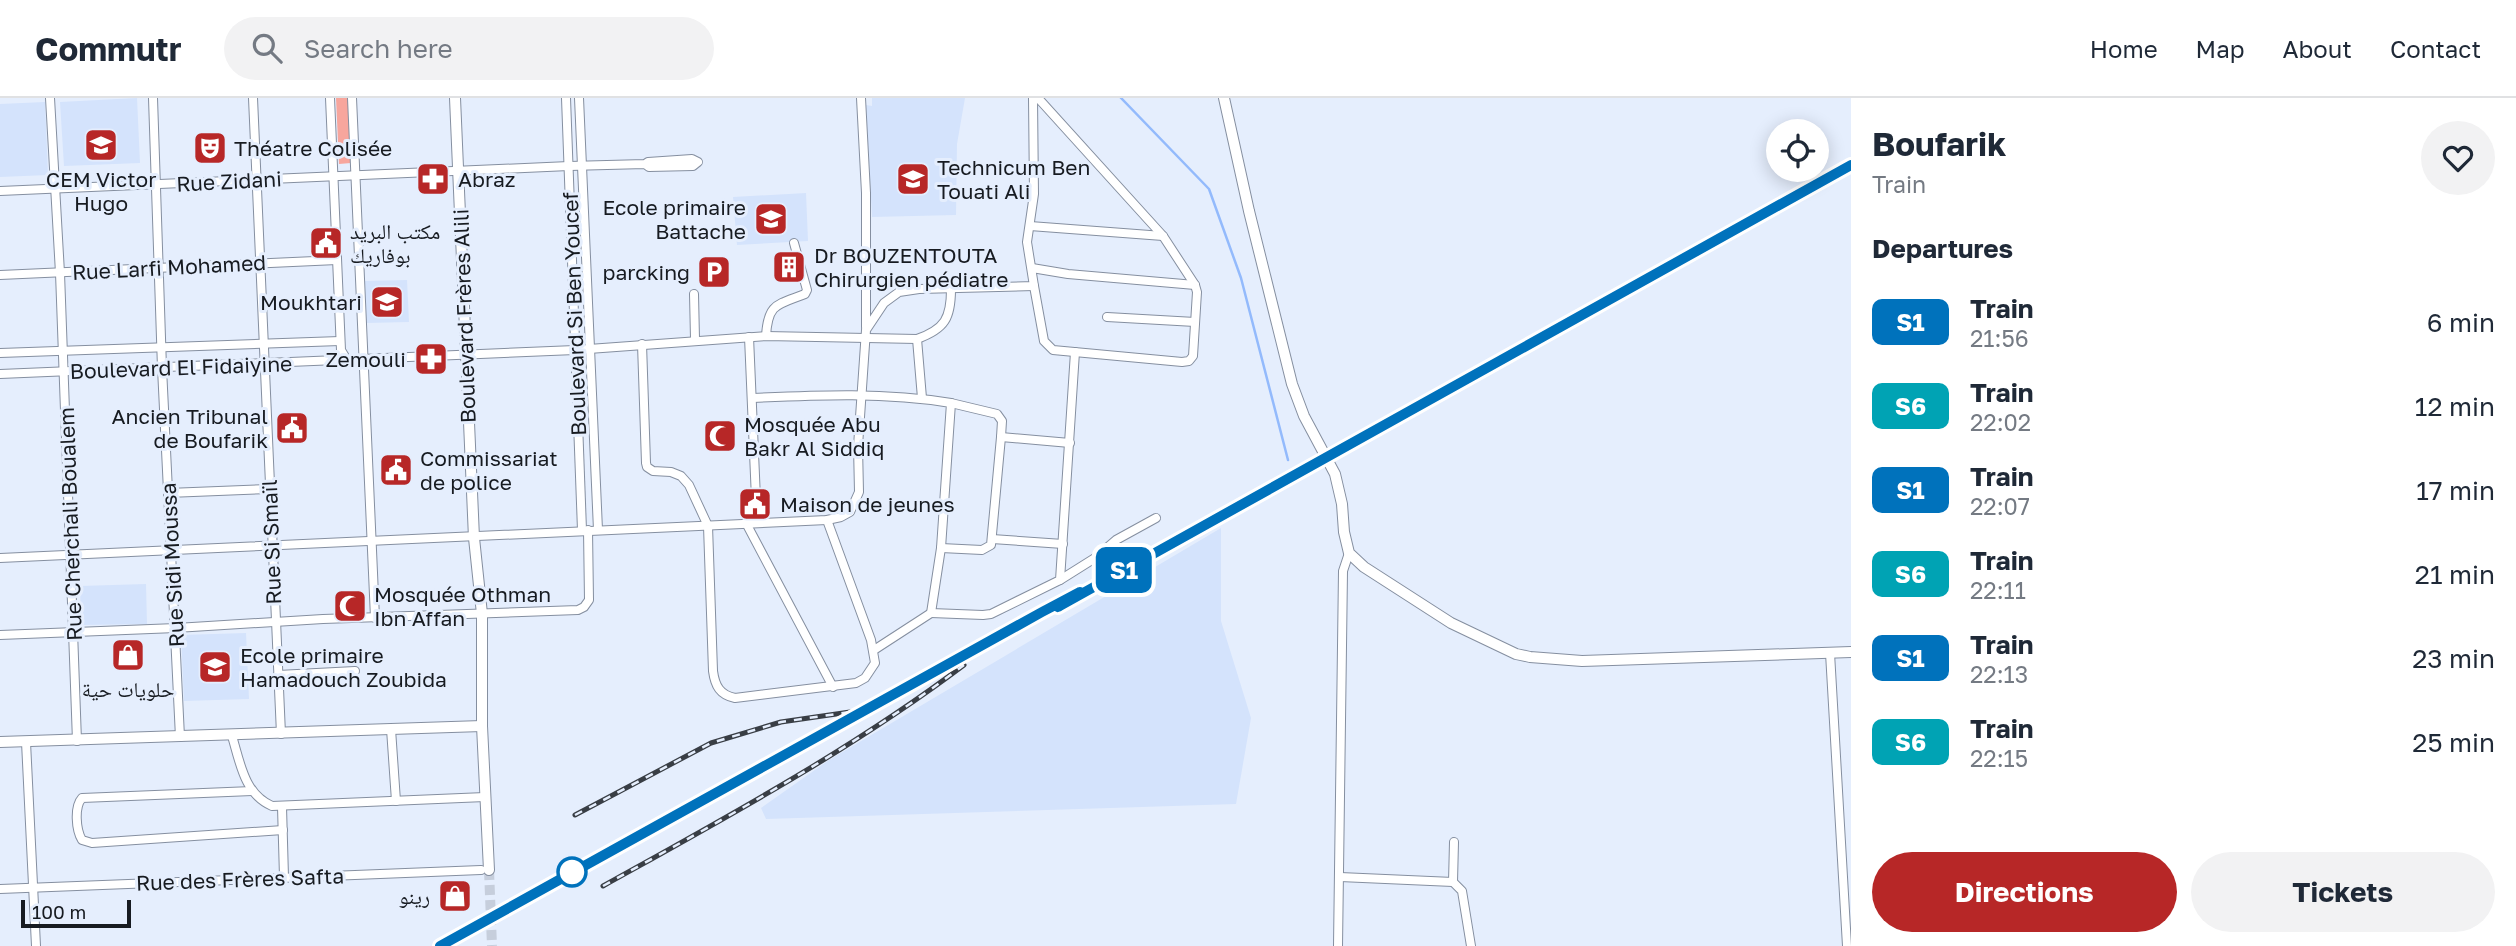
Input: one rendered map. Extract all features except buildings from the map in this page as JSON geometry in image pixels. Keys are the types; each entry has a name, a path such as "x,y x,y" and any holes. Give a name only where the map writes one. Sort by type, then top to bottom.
{"main road":[{"name":"Boulevard Frères Alili","path":"455,98 474,538 482,614 485,870"},
{"path":"1224,98 1292,384 1304,416 1335,474 1349,553 1364,567 1451,623 1516,654 1530,657 1583,662 1851,652"},
{"path":"0,743 482,726"}],"street":[{"name":"Rue Cherchali Boualem","path":"50,98 60,272 78,741"},
{"name":"Rue Sidi Moussa","path":"153,98 162,368 180,737"},
{"name":"Rue Si Smaïl","path":"253,98 281,734"},
{"path":"330,98 340,341 341,350 347,360"},
{"path":"352,98 375,618"},
{"name":"Boulevard Si Ben Youcef","path":"566,98 575,350 589,530"},
{"name":"Boulevard Si Ben Youcef","path":"579,98 590,349 589,530"},
{"path":"0,558 830,520 850,512 859,492 858,446 866,334 866,193 861,98"},
{"path":"1033,98 1035,173 1028,249 1046,345 1053,350 1185,362 1191,359 1194,354 1197,292 1195,285 1163,236 1038,98"},
{"path":"692,159 698,162 693,166 649,167 645,164 692,159"},
{"name":"Rue Zidani","path":"0,191 645,164"},
{"path":"1030,226 1163,236"},
{"path":"766,336 768,315 775,305 807,290 794,243"},
{"name":"Rue Larfi Mohamed","path":"0,275 337,260"},
{"path":"1032,268 1068,274 1195,285"},
{"path":"866,334 884,303 899,292 919,289 1034,286"},
{"path":"922,398 917,340 928,335 948,318 951,289"},
{"path":"694,294 695,339"},
{"path":"1107,317 1195,323"},
{"name":"Boulevard El Fidaiyine","path":"0,374 575,350 695,339 766,336 866,334 900,341 917,340"},
{"path":"749,337 757,522"},
{"name":"Boulevard El Fidaiyine","path":"0,353 340,341"},
{"path":"642,344 647,467 653,471 671,472 681,476 689,485 708,526 713,671 719,691 735,698 847,686 865,678 875,663 874,650 830,520"},
{"path":"1060,580 1074,352"},
{"path":"752,398 863,394 951,402 998,414 1002,421 1001,437 989,548 941,548"},
{"path":"931,613 941,548 951,402"},
{"path":"1001,437 1070,443"},
{"path":"168,494 269,489"},
{"path":"874,650 931,613 991,614 1060,580 1095,558 1116,540 1156,518"},
{"path":"746,523 833,687"},
{"path":"0,635 578,610 584,607 589,596 589,530"},
{"path":"992,539 1063,544"},
{"path":"1338,946 1343,571 1349,553"},
{"path":"1830,653 1847,946"},
{"path":"278,675 355,671"},
{"path":"391,729 396,801"},
{"path":"232,736 245,780 267,805 282,807 485,797"},
{"path":"26,742 36,946"},
{"path":"252,791 82,798 78,804 78,833 82,840 92,842 283,831"},
{"path":"282,807 284,877"},
{"path":"1453,882 1454,842"},
{"name":"Rue des Frères Safta","path":"0,889 485,870"},
{"path":"1340,877 1453,882 1462,891 1471,946"}],"shaded area":[{"name":"CEM Victor Hugo","path":"137,98 140,163 64,166 60,102"},
{"path":"336,98 348,98 351,163 339,164"},
{"name":"Technicum Ben Touati Ali","path":"872,98 965,98 957,144 956,215 872,217 866,105 872,106"},
{"path":"45,102 48,175 0,177 0,104"},
{"name":"Ecole primaire Battache","path":"806,193 808,241 737,245 733,197"},
{"name":"Moukhtari","path":"407,280 409,322 366,323 365,281"},
{"path":"1221,528 1221,621 1251,718 1236,804 766,819 761,808 829,760"},
{"path":"146,584 147,624 81,625 80,586"},
{"name":"Ecole primaire Hamadouch Zoubida","path":"246,633 249,699 184,701 181,635"}],"waterway":[{"path":"1121,98 1209,189 1241,278 1288,460"}],"tunnel":[{"path":"489,870 492,946"}],"railway":[{"path":"440,946 1851,162"},
{"path":"603,886 833,754 964,665"},
{"path":"575,815 711,743 781,722 850,712"}],"train":[{"name":"S1","path":"440,946 1042,612 1080,592 1058,607 1326,459 1851,165"}],"place":[{"name":"CEM Victor Hugo","path":"101,145"},
{"name":"Théatre Colisée","path":"210,148"},
{"name":"Abraz","path":"433,179"},
{"name":"Technicum Ben Touati Ali","path":"913,179"},
{"name":"Ecole primaire Battache","path":"771,219"},
{"name":"مكتب البريد بوفاريك","path":"326,243"},
{"name":"Dr BOUZENTOUTA Chirurgien pédiatre","path":"789,267"},
{"name":"parcking","path":"714,272"},
{"name":"Moukhtari","path":"387,302"},
{"name":"Zemouli","path":"431,359"},
{"name":"Ancien Tribunal de Boufarik","path":"292,428"},
{"name":"Mosquée Abu Bakr Al Siddiq","path":"720,436"},
{"name":"Commissariat de police","path":"396,470"},
{"name":"Maison de jeunes","path":"755,504"},
{"name":"Mosquée Othman Ibn Affan","path":"350,606"},
{"name":"حلويات حية","path":"128,655"},
{"name":"Ecole primaire Hamadouch Zoubida","path":"215,667"},
{"name":"رينو","path":"455,896"}]}
